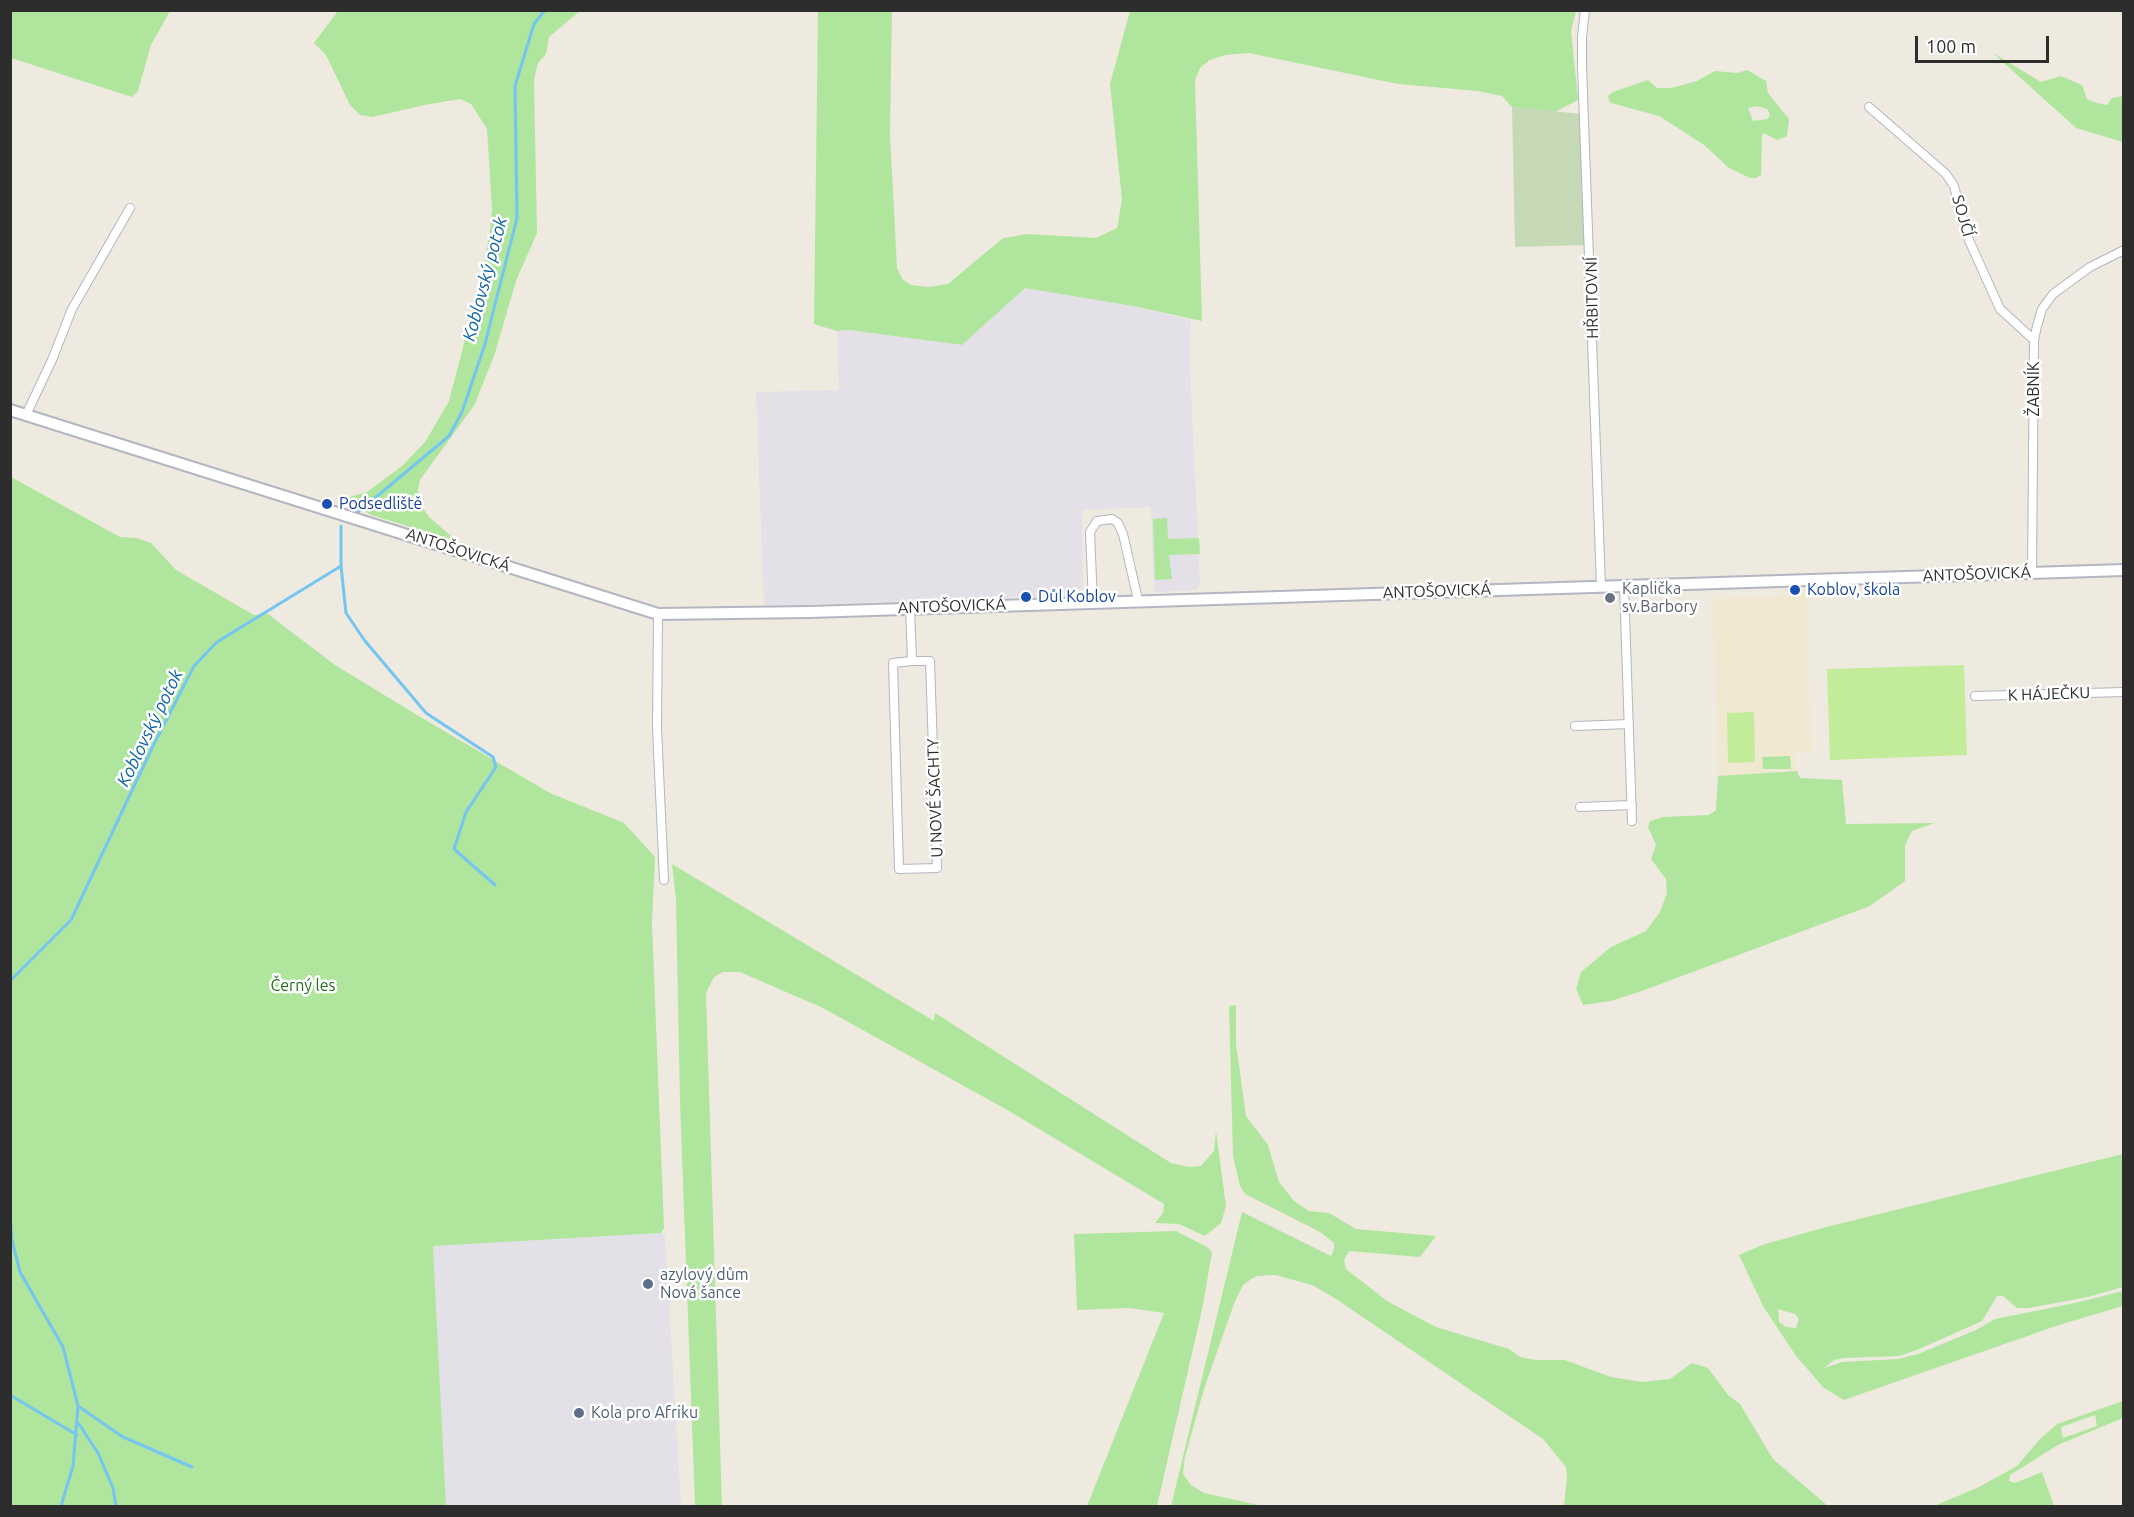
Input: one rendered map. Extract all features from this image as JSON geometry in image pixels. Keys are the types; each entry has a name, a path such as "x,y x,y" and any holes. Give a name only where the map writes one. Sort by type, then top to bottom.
{"street":[{"name":"HŘBITOVNÍ","path":"1585,10 1582,37 1583,73 1601,586"},
{"name":"SOJČÍ","path":"1869,107 1946,174 1954,186 1968,238 2000,309 2034,340"},
{"path":"26,415 52,360 72,309 130,208"},
{"name":"ŽABNÍK","path":"2032,573 2034,340 2042,309 2053,294 2090,267 2124,250"},
{"name":"ANTOŠOVICKÁ","path":"10,410 658,614 739,614 2124,570"},
{"path":"1093,602 1090,532 1097,521 1112,519 1118,523 1123,534 1137,600"},
{"path":"1624,585 1632,821"},
{"path":"910,607 912,661"},
{"path":"658,614 657,728 664,880"},
{"name":"U NOVÉ ŠACHTY","path":"912,661 930,661 937,867 899,869 894,663 912,661"},
{"name":"K HÁJEČKU","path":"1975,696 2124,692"},
{"path":"1575,726 1629,724"},
{"path":"1580,807 1632,805"}],"shaded area":[{"path":"1025,288 1133,306 1191,320 1189,346 1200,583 1197,590 1154,592 1151,507 1082,510 1083,595 764,606 756,392 839,390 837,331 849,330 962,345"},
{"path":"1806,595 1812,752 1795,752 1796,771 1718,776 1713,598"},
{"path":"661,1233 665,1235 681,1506 446,1506 433,1246"}],"green space":[{"path":"10,11 170,11 151,45 138,91 132,97 11,58"},
{"path":"338,11 580,11 549,37 546,54 538,63 534,80 537,233 516,281 495,353 475,404 420,480 419,502 429,517 457,541 371,515 346,498 367,492 402,466 425,442 449,401 483,271 490,230 492,209 487,129 471,104 460,99 373,117 360,115 350,105 326,55 314,43"},
{"path":"818,11 892,11 890,134 897,268 903,280 911,285 929,287 948,284 1003,238 1028,234 1096,238 1117,228 1122,200 1110,84 1130,11 1576,11 1571,30 1578,100 1555,112 1512,107 1502,96 1478,91 1398,84 1249,53 1225,55 1210,60 1200,68 1195,80 1202,321 1133,306 1025,288 962,345 849,330 837,331 814,324"},
{"path":"1993,53 2041,82 2061,76 2082,85 2087,99 2097,103 2107,105 2112,98 2123,96 2123,142 2076,128"},
{"path":"1747,70 1766,81 1768,93 1789,119 1787,136 1777,140 1764,133 1762,135 1761,175 1756,178 1750,178 1729,168 1704,145 1659,116 1611,103 1608,96 1613,92 1648,80 1657,88 1671,88 1697,81 1715,71 1737,73","holes":["1757,106 1767,109 1770,114 1768,119 1753,121 1748,108"]},
{"path":"1512,107 1581,114 1586,245 1515,247"},
{"name":"Černý les","path":"11,477 120,537 137,538 151,543 176,570 254,615 268,614 335,665 422,718 550,793 624,823 655,857 652,923 664,1228 661,1233 433,1246 446,1506 11,1506"},
{"path":"1167,518 1168,539 1199,538 1200,554 1169,555 1172,579 1155,580 1153,519"},
{"path":"1964,665 1967,755 1830,760 1827,669"},
{"path":"1754,712 1755,762 1728,763 1727,713"},
{"path":"1790,756 1791,769 1763,769 1762,757"},
{"path":"1797,771 1800,778 1842,780 1846,824 1934,823 1912,831 1905,845 1905,881 1870,906 1639,992 1611,1001 1583,1005 1576,989 1581,972 1611,947 1646,931 1660,912 1667,893 1666,879 1651,859 1656,845 1648,827 1650,821 1663,817 1709,815 1716,810 1718,776"},
{"path":"672,864 934,1021 935,1013 1171,1163 1189,1167 1201,1166 1214,1151 1216,1131 1226,1206 1221,1223 1205,1236 1179,1224 1155,1223 1163,1213 1164,1204 1009,1111 823,1008 740,972 723,972 714,977 706,993 722,1506 695,1506 680,1102 676,900"},
{"path":"1236,1005 1236,1044 1246,1116 1268,1145 1279,1182 1294,1201 1309,1211 1329,1213 1356,1229 1436,1236 1420,1257 1349,1251 1344,1260 1346,1269 1387,1301 1436,1327 1509,1349 1520,1357 1536,1360 1565,1360 1611,1377 1642,1382 1670,1379 1692,1363 1708,1368 1728,1395 1740,1404 1773,1459 1828,1506 1564,1506 1566,1467 1543,1439 1333,1297 1312,1285 1275,1275 1257,1276 1250,1280 1243,1285 1235,1301 1204,1389 1185,1457 1183,1474 1191,1485 1204,1493 1263,1506 1171,1506 1242,1212 1331,1256 1334,1249 1334,1243 1320,1232 1245,1194 1240,1186 1233,1156 1229,1006"},
{"path":"2123,1154 2123,1287 2088,1297 2029,1308 2017,1308 2003,1296 1997,1296 1982,1321 1917,1350 1899,1356 1844,1358 1834,1360 1824,1368 1842,1362 1898,1359 1918,1354 1976,1330 1995,1319 2123,1291 2123,1306 2059,1325 1844,1400 1824,1388 1796,1356 1763,1306 1739,1255 1762,1245 1826,1227","holes":["1778,1309 1795,1314 1799,1319 1796,1328 1786,1327 1779,1322"]},
{"path":"1176,1231 1212,1252 1203,1305 1157,1506 1087,1506 1164,1313 1129,1308 1077,1310 1074,1234"},
{"path":"2123,1401 2123,1418 2058,1445 2010,1475 2009,1481 2015,1483 2042,1472 2054,1506 1934,1506 1979,1487 2017,1466 2040,1439 2057,1424","holes":["2095,1415 2097,1426 2063,1438 2061,1427"]}],"waterway":[{"name":"Koblovský potok","path":"357,513 449,436 462,412 485,344 517,218 515,86 534,24 545,10"},
{"name":"Koblovský potok","path":"10,981 71,920 152,748 194,666 217,642 341,566 341,526"},
{"path":"341,566 346,613 365,641 426,713 493,757 496,767 466,812 454,849 495,885"},
{"name":"Koblovský potok","path":"10,1213 12,1240 20,1272 63,1347 78,1406 73,1466 61,1506"},
{"path":"10,1395 77,1435"},
{"path":"78,1406 123,1437 192,1467"},
{"path":"79,1424 98,1453 113,1488 116,1506"}],"place":[{"name":"Podsedliště","path":"327,504"},
{"name":"Koblov, škola","path":"1795,590"},
{"name":"Důl Koblov","path":"1026,597"},
{"name":"Kaplička sv.Barbory","path":"1610,598"},
{"name":"azylový dům Nová šance","path":"648,1284"},
{"name":"Kola pro Afriku","path":"579,1413"}]}
